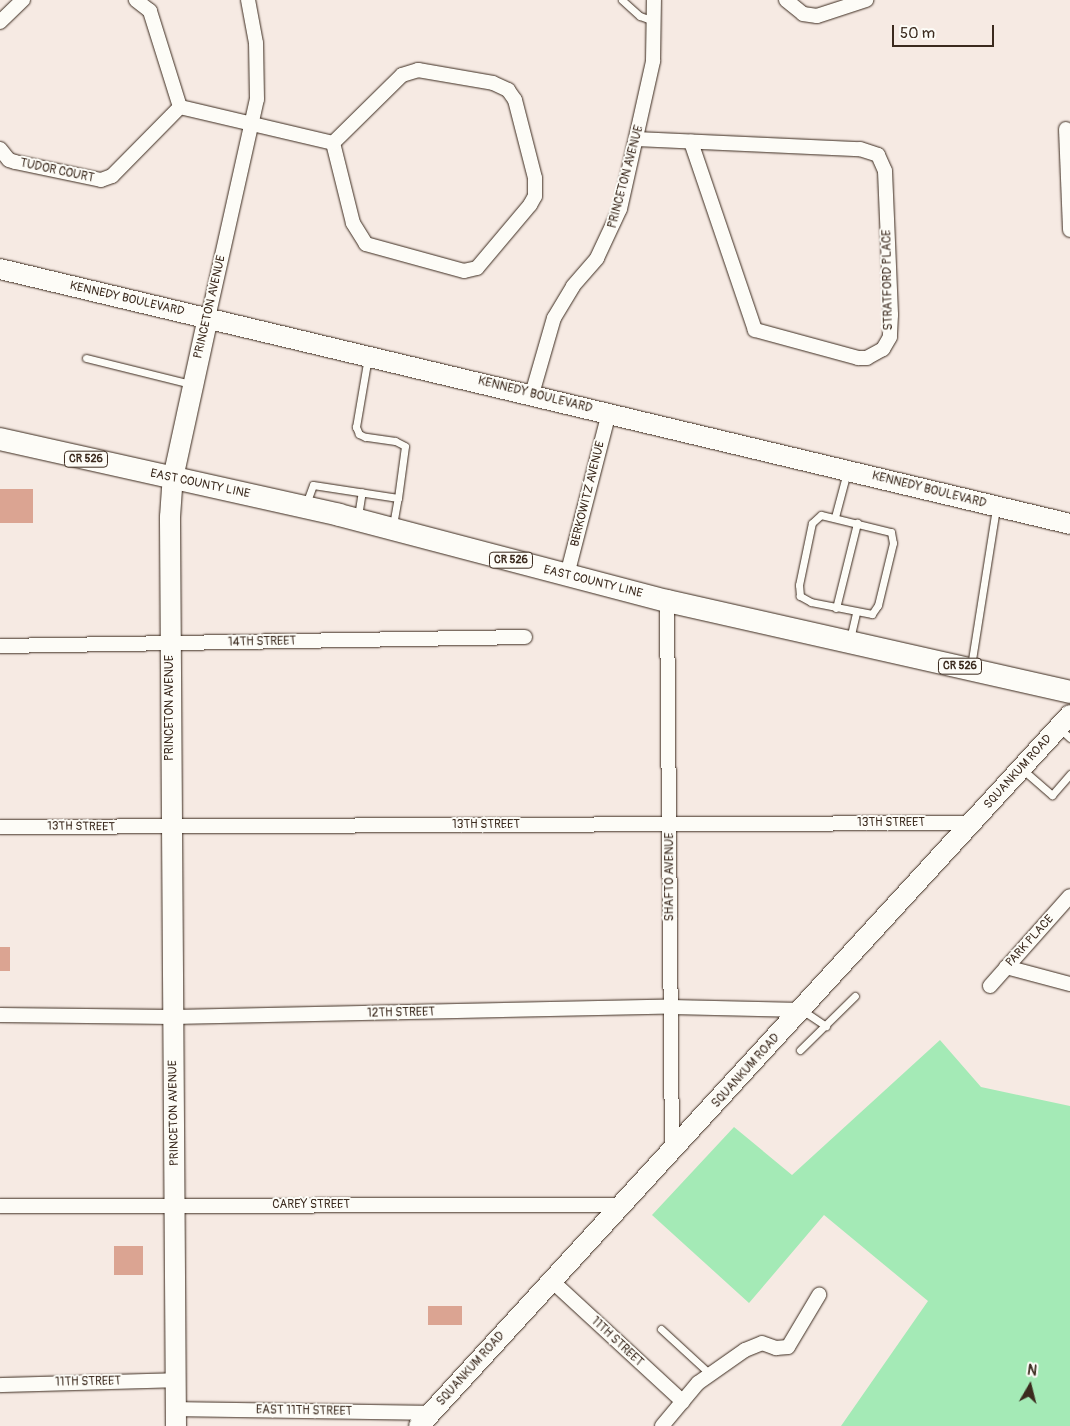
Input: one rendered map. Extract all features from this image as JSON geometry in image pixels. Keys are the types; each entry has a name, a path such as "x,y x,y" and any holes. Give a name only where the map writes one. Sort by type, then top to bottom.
{"main road":[{"name":"EAST COUNTY LINE","path":"0,439 305,507 667,601 1070,692"}],"street":[{"path":"0,22 23,0"},
{"path":"136,0 150,11 180,107 252,122 333,143"},
{"name":"PRINCETON AVENUE","path":"176,1417 170,643 173,478 192,384 252,122 258,76 248,0"},
{"name":"PRINCETON AVENUE","path":"532,394 554,318 572,286 597,258 611,234 636,139 653,61 654,0"},
{"path":"786,0 803,14 817,16 866,0"},
{"path":"418,70 494,83 508,90 514,100 535,178 534,196 476,268 464,272 446,268 371,246 361,239 354,223 333,143 408,72 418,70"},
{"name":"TUDOR COURT","path":"0,149 3,155 16,162 101,180 112,176 180,107"},
{"path":"1066,130 1070,230"},
{"name":"STRATFORD PLACE","path":"636,139 860,149 878,155 884,170 891,316 890,337 883,350 867,358 858,358 754,330 690,142"},
{"name":"KENNEDY BOULEVARD","path":"0,269 848,469 1070,524"},
{"name":"BERKOWITZ AVENUE","path":"567,575 609,413"},
{"name":"SHAFTO AVENUE","path":"667,601 672,1152"},
{"name":"14TH STREET","path":"0,646 525,637"},
{"name":"SQUANKUM ROAD","path":"425,1420 1021,769 1066,727"},
{"name":"13TH STREET","path":"0,827 171,828 972,823"},
{"name":"PARK PLACE","path":"990,986 1070,896"},
{"path":"1006,967 1070,984"},
{"name":"12TH STREET","path":"0,1015 173,1017 671,1007 802,1010"},
{"name":"CAREY STREET","path":"0,1206 622,1205"},
{"name":"11TH STREET","path":"552,1281 683,1402"},
{"path":"662,1426 698,1383 745,1350 762,1343 776,1348 788,1347 819,1295"},
{"name":"11TH STREET","path":"0,1384 176,1380"},
{"name":"EAST 11TH STREET","path":"176,1417 425,1420"}],"lane":[{"path":"622,0 640,16 654,21"},
{"path":"368,356 356,427 359,434 365,437 395,441 405,446 392,529"},
{"path":"86,358 192,384"},
{"path":"835,517 848,469"},
{"path":"305,507 313,485 398,498"},
{"path":"357,520 362,492"},
{"path":"971,669 996,507"},
{"path":"821,515 857,523 887,529 894,537 875,611 872,614 856,613 805,600 798,591 812,523 821,515"},
{"path":"836,608 857,523"},
{"path":"850,641 856,613"},
{"path":"1021,769 1052,795 1070,774"},
{"path":"800,1050 854,996"},
{"path":"802,1010 826,1026"},
{"path":"661,1329 711,1375"}],"green space":[{"path":"940,1040 981,1087 1070,1106 1070,1426 841,1426 928,1301 824,1215 749,1303 652,1215 734,1127 792,1175"}],"building":[{"path":"0,489 33,489 33,523 0,523"},
{"path":"0,947 10,947 10,971 0,971"},
{"path":"114,1246 143,1246 143,1275 114,1275"},
{"path":"428,1306 462,1306 462,1325 428,1325"}]}
